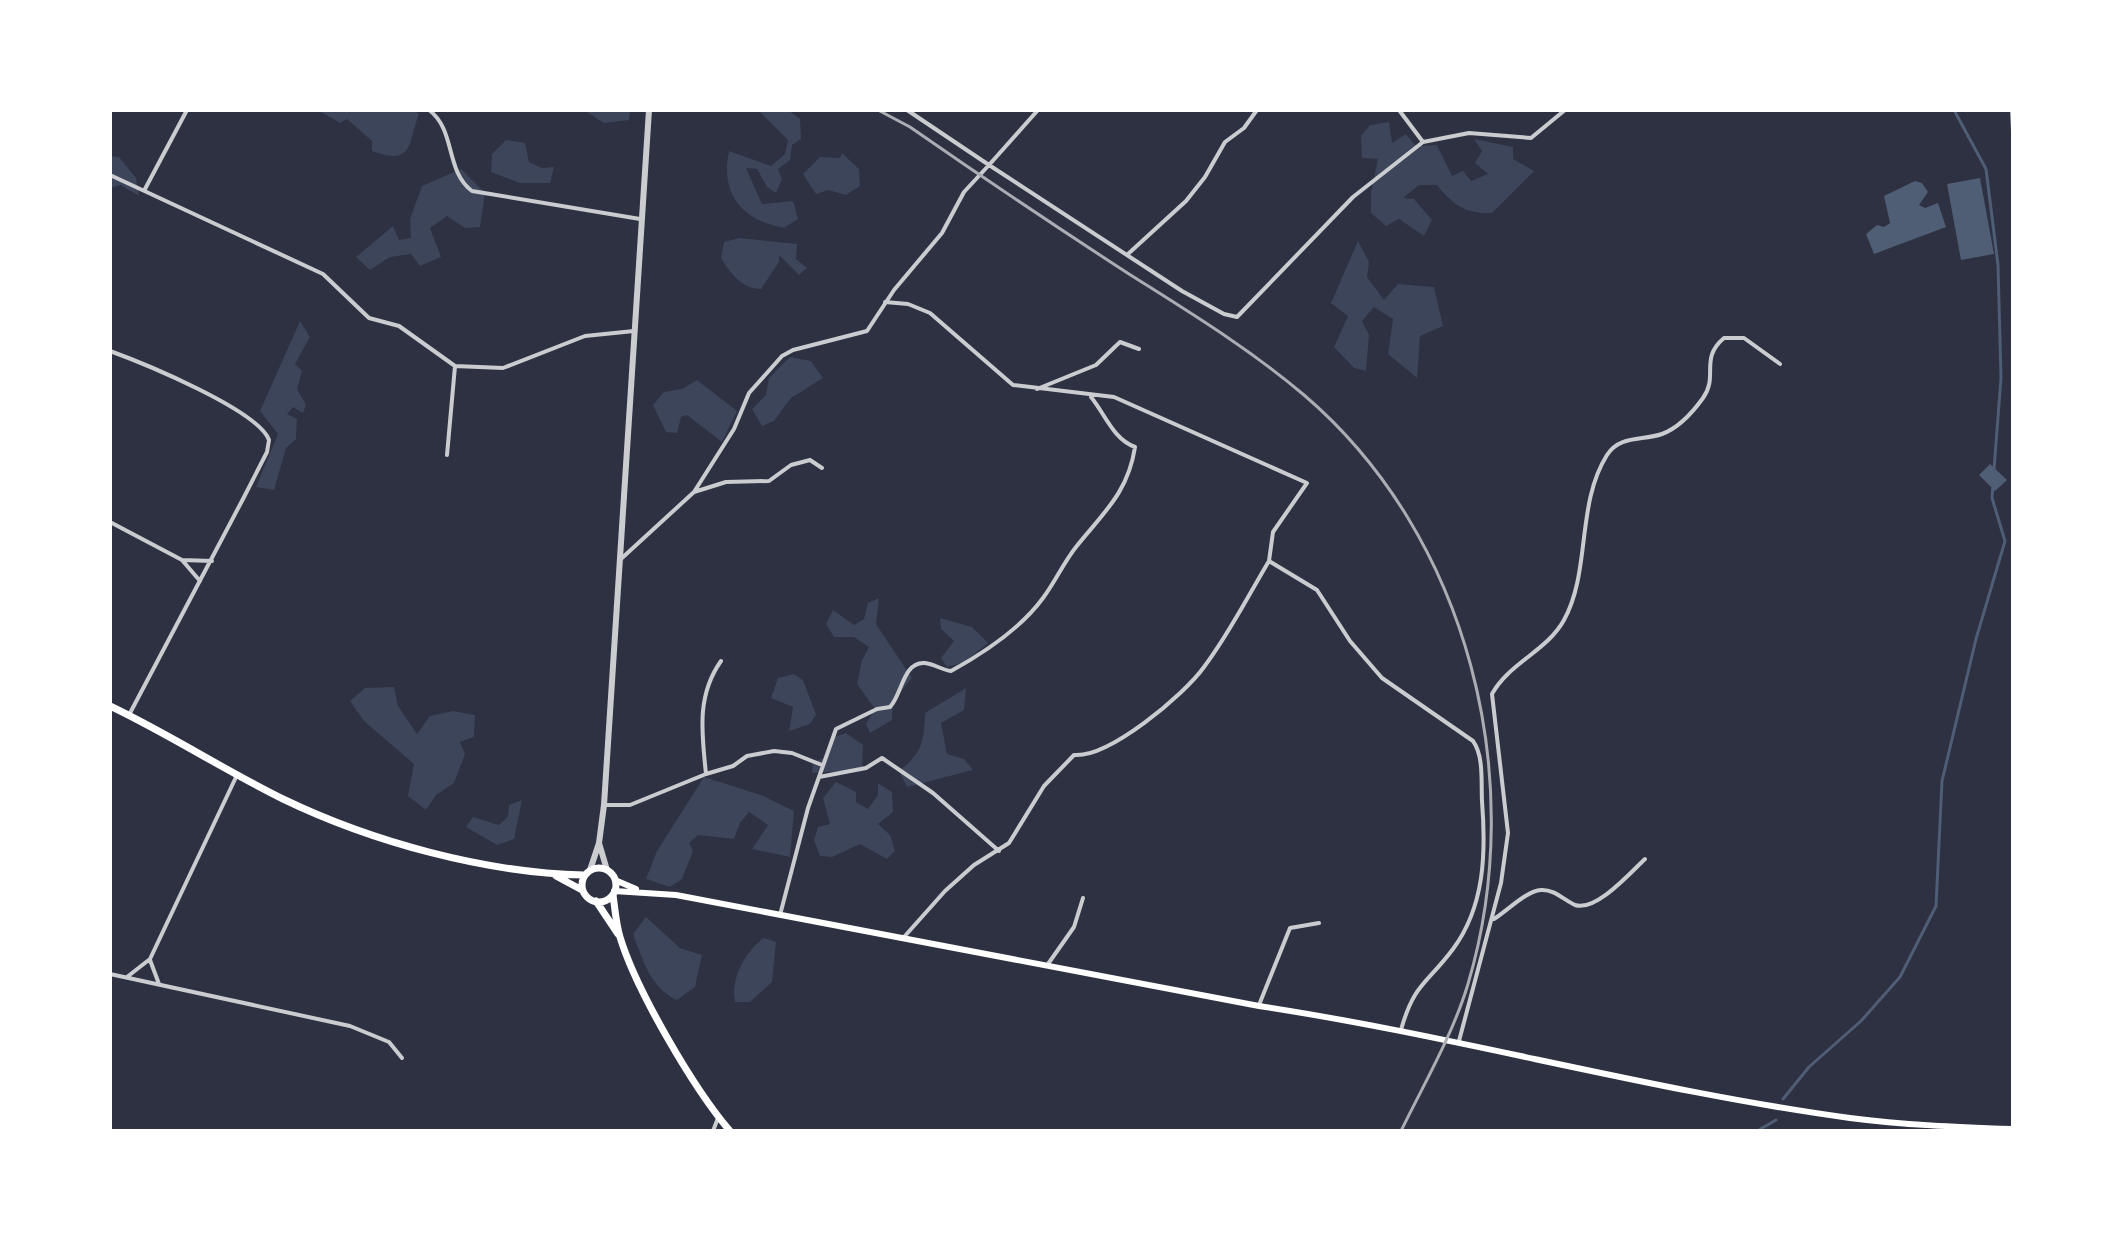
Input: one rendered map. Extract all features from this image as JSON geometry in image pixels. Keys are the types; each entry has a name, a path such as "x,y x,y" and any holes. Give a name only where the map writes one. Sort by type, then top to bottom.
{"main road":[{"path":"110,706 297,805 399,845 554,875 607,870 615,880 639,890 1401,1030 1503,1053 1850,1118 2013,1129"},
{"path":"582,890 587,873"},
{"path":"554,875 596,901 619,936 670,1040 730,1131"},
{"path":"615,880 619,936"},
{"path":"596,901 614,893 639,890"}],"street":[{"path":"145,189 187,110"},
{"path":"429,110 443,125 457,176 472,191 640,219"},
{"path":"587,873 599,843 604,805 649,110"},
{"path":"907,110 1063,216 1128,254 1182,291 1237,317 1353,197 1423,142 1469,133 1531,138 1565,110"},
{"path":"620,561 694,492 734,429 749,393 782,356 793,350 863,334 934,243 964,192 1038,110"},
{"path":"1128,254 1186,201 1205,177 1225,142 1244,128 1257,110"},
{"path":"1399,110 1423,142"},
{"path":"2012,110 2013,131"},
{"path":"110,175 323,274 369,318 399,326 455,366 503,368 585,336 634,331"},
{"path":"885,302 908,304 930,313 1006,381 1036,389 1114,397 1307,483 1273,532 1268,549 1269,561 1202,670 1145,723 1086,756 1074,755 1059,768 1017,833 999,851 974,865 952,884 902,939"},
{"path":"1459,1041 1492,921 1508,833 1492,694 1506,674 1563,622 1578,576 1580,551 1601,466 1614,446 1622,441 1661,434 1690,413 1705,395 1711,351 1724,338 1744,338 1780,364"},
{"path":"1036,389 1096,365 1120,342 1139,349"},
{"path":"110,351 187,384 253,421 267,434 267,452 129,715"},
{"path":"447,455 455,366"},
{"path":"780,915 822,765 836,729 894,704 913,668 924,663 944,671 954,670 1013,628 1043,599 1076,547 1110,509 1121,490 1135,447 1114,432 1090,396"},
{"path":"694,492 726,482 769,481 791,465 810,460 822,468"},
{"path":"110,522 182,560 200,581"},
{"path":"182,560 212,561"},
{"path":"1269,561 1317,590 1350,641 1382,678 1477,746 1485,833 1476,899 1456,945 1413,992 1401,1030"},
{"path":"706,774 701,718 708,685 721,661"},
{"path":"604,805 630,805 733,766 747,756 774,751 792,753 822,765"},
{"path":"819,777 866,768 882,758 933,793 999,851"},
{"path":"127,977 150,959 237,775"},
{"path":"599,843 607,870"},
{"path":"1492,921 1536,891 1547,890 1580,906 1591,904 1645,859"},
{"path":"1048,964 1074,927 1083,898"},
{"path":"1259,1006 1290,928 1319,923"},
{"path":"150,959 159,984"},
{"path":"110,974 350,1026 389,1042 402,1058"},
{"path":"713,1131 719,1118"}],"shaded area":[{"path":"318,110 413,110 419,114 408,149 396,156 372,151 372,141 347,119 340,123"},
{"path":"584,110 630,110 629,120 604,123"},
{"path":"758,110 788,110 800,119 801,139 792,145 790,160 778,169 782,179 776,193 767,187 757,169 746,168 762,204 793,201 798,219 784,228 745,211 731,192 728,180 729,151 771,166 785,154 788,140"},
{"path":"1389,122 1392,143 1406,134 1416,146 1437,145 1452,176 1463,171 1471,181 1488,174 1475,163 1482,151 1474,139 1513,147 1513,159 1534,171 1492,213 1461,207 1437,185 1419,185 1403,198 1414,199 1432,220 1424,236 1399,219 1386,226 1371,213 1371,193 1378,159 1362,158 1361,136 1370,125"},
{"path":"506,140 525,143 529,162 542,168 554,167 550,183 520,183 491,172 492,154"},
{"path":"842,153 859,169 860,186 846,195 828,190 816,194 803,174 820,157 840,158"},
{"path":"110,156 119,157 136,178 139,196 121,185 110,188"},
{"path":"461,169 485,193 480,227 465,228 447,216 430,228 441,257 420,266 411,254 390,257 370,270 356,257 393,226 399,240 411,238 410,219 422,186"},
{"path":"1980,178 1994,254 1961,260 1947,184"},
{"path":"1915,181 1922,183 1928,192 1919,205 1925,208 1938,203 1946,227 1874,254 1866,234 1877,225 1884,227 1890,223 1884,196"},
{"path":"739,238 797,244 796,259 807,268 799,275 779,255 779,262 761,289 748,286 733,274 721,258 724,242"},
{"path":"1358,241 1369,262 1367,277 1384,300 1398,284 1434,287 1443,326 1420,336 1417,378 1388,354 1393,319 1374,307 1362,321 1369,335 1366,371 1354,368 1334,347 1348,316 1331,303"},
{"path":"300,321 310,337 295,364 302,371 297,389 306,405 303,413 293,407 287,414 297,419 296,439 286,448 274,490 256,487 278,434 260,411"},
{"path":"790,357 811,361 823,378 791,398 774,421 762,426 752,409 766,395 769,378"},
{"path":"697,380 737,411 722,442 687,415 681,417 677,433 666,432 653,405 664,392 682,389"},
{"path":"1990,464 2007,480 1995,491 1979,475"},
{"path":"879,598 876,624 912,678 893,701 892,720 870,733 866,724 875,709 857,684 862,660 869,647 854,637 834,637 826,624 833,610 854,625 864,619 868,603"},
{"path":"940,618 972,627 988,643 963,663 947,667 941,658 954,641 941,629"},
{"path":"794,674 803,680 816,715 810,724 789,731 793,707 771,698 778,678"},
{"path":"394,687 398,706 417,734 430,716 453,711 475,715 474,737 460,742 465,754 454,783 436,795 426,810 408,796 414,764 364,721 350,701 365,688"},
{"path":"966,688 964,710 941,723 947,754 964,759 973,770 907,787 899,771 920,746 925,713"},
{"path":"846,733 863,745 862,770 812,773 813,762 828,757 835,737"},
{"path":"704,777 761,795 794,811 790,857 752,849 768,825 749,812 740,823 734,839 698,835 689,843 693,851 682,879 670,887 646,879 657,851"},
{"path":"836,782 856,792 856,802 868,809 878,795 878,783 892,792 893,812 878,824 890,835 895,851 887,859 860,844 832,857 820,856 814,840 818,827 830,824 823,798"},
{"path":"522,800 514,839 497,845 466,827 473,817 499,825 508,816 509,805"},
{"path":"646,917 680,948 702,955 695,987 677,1000 654,981 640,954 633,934"},
{"path":"764,938 776,942 772,982 750,1002 735,1002 735,984 741,966 751,950"}],"waterway":[{"path":"1954,110 1986,169 1998,265 2001,378 1994,469"},
{"path":"1783,1099 1809,1067 1861,1021 1900,977 1936,906 1942,781 1976,639 2005,541 1992,498 1993,485"},
{"path":"1757,1131 1776,1120"}],"railway":[{"path":"878,110 910,127 1262,362 1304,395 1361,452 1408,518 1444,589 1471,666 1486,745 1491,825 1485,906 1468,984 1438,1059 1401,1131"}]}
